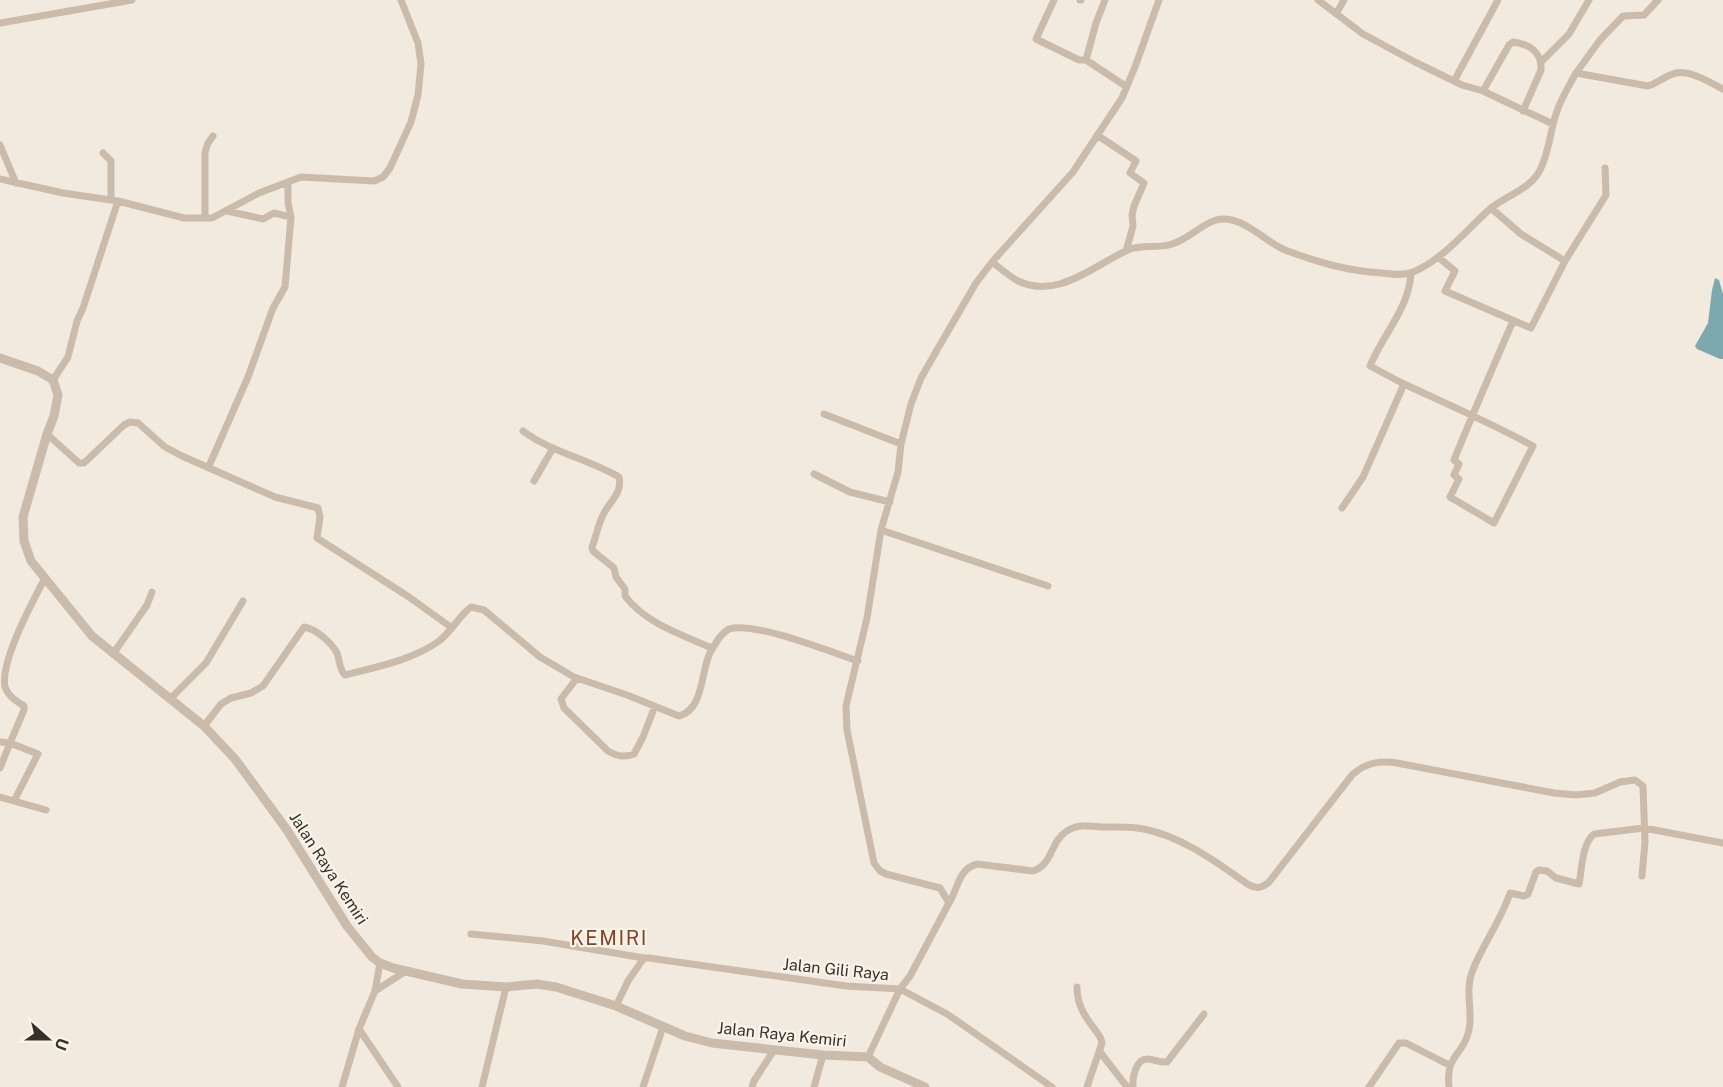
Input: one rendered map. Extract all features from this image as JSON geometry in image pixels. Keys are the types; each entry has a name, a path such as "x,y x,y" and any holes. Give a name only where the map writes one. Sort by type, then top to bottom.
{"street":[{"path":"0,23 132,0"},
{"path":"0,179 63,194 115,200 183,218 213,218 259,193 302,177 374,181 383,177 390,168 411,122 418,95 421,64 418,43 401,0"},
{"path":"1054,0 1036,39 1079,60 1086,60 1127,87"},
{"path":"1086,60 1105,0"},
{"path":"949,903 940,888 886,874 880,871 874,863 847,730 846,706 867,618 881,530 898,472 901,444 911,404 921,378 976,283 1072,172 1127,87 1159,0"},
{"path":"1318,0 1363,33 1454,81 1483,91 1554,124"},
{"path":"1336,14 1344,0"},
{"path":"1454,81 1498,0"},
{"path":"1542,62 1569,34 1589,0"},
{"path":"993,262 1020,282 1051,286 1072,280 1126,251 1170,245 1182,241 1218,219 1231,220 1243,225 1277,246 1335,268 1367,272 1411,273 1438,256 1463,236 1491,208 1533,180 1546,158 1557,111 1576,73 1600,40 1623,16 1644,15 1658,0"},
{"path":"1483,91 1509,45 1513,42 1526,45 1537,52 1542,62 1523,111"},
{"path":"1576,73 1648,86 1657,84 1674,73 1684,73 1723,89"},
{"path":"1097,135 1136,161 1130,173 1144,183 1134,206 1133,226 1126,251"},
{"path":"205,218 205,152 213,136"},
{"path":"0,145 16,183"},
{"path":"0,358 38,371 53,380 68,357 78,316 115,200 111,161 103,153"},
{"path":"1438,256 1455,271 1445,291 1532,328 1565,261 1606,195 1605,168"},
{"path":"208,466 248,377 273,308 285,287 291,217 288,182"},
{"path":"1491,208 1521,234 1565,261"},
{"path":"226,211 262,219 273,213 291,217"},
{"path":"1411,273 1398,317 1375,353 1370,366 1404,384 1472,416 1533,446 1494,523 1450,497 1460,479 1454,475 1459,464 1454,460 1472,416 1513,321"},
{"name":"Jalan Raya Kemiri","path":"53,380 58,395 54,416 23,517 24,541 31,561 92,636 204,726 235,759 286,830 347,926 364,949 380,963 462,984 507,987 529,984 547,985 616,1006 685,1036 712,1043 823,1055 867,1057 880,1067 925,1087"},
{"path":"1342,508 1363,477 1404,384"},
{"path":"824,414 901,444"},
{"path":"47,434 79,463 84,463 127,424 138,423 165,447 275,497 318,508 320,517 317,538 409,597 452,628"},
{"path":"523,431 553,448 619,477 621,483 618,492 602,516 592,547 593,551 614,568 625,590 625,596 640,612 712,648"},
{"path":"534,481 553,448"},
{"path":"814,474 850,492 890,502"},
{"path":"881,530 1048,586"},
{"path":"0,768 24,710 24,706 9,695 5,689 8,654 16,633 45,578"},
{"path":"113,654 147,605 152,592"},
{"path":"171,698 206,663 243,601"},
{"path":"204,726 221,704 263,686 304,627 327,641 336,653 340,668 345,675 394,662 429,647 440,640 471,607 484,610 540,657 577,678 679,716 692,709 696,702 708,656 724,632 730,629 746,628 763,631 858,661"},
{"path":"577,678 561,699 564,708 616,756 628,757 634,754 655,706"},
{"path":"0,742 10,743 38,754 14,801"},
{"path":"867,1057 900,989 910,976 964,871 969,866 977,864 1038,870 1044,867 1064,832 1082,826 1148,830 1194,848 1248,885 1262,888 1352,775 1375,762 1397,763 1554,793 1576,795 1595,794 1620,782 1635,780 1643,786 1642,876"},
{"path":"0,797 46,810"},
{"path":"1449,1087 1447,1075 1449,1065 1466,1039 1469,1029 1472,973 1510,892 1524,896 1528,894 1536,872 1539,870 1547,871 1556,878 1579,884 1591,835 1644,828 1723,843"},
{"name":"Jalan Gili Raya","path":"471,934 543,941 644,958 846,986 900,989 966,1027 1052,1087"},
{"path":"616,1006 628,981 644,958"},
{"path":"342,1087 358,1029 375,991 380,963"},
{"path":"375,991 406,971"},
{"path":"482,1087 507,987"},
{"path":"1077,987 1077,998 1082,1011 1101,1038 1102,1043 1087,1087"},
{"path":"1133,1087 1133,1076 1141,1062 1147,1059 1167,1062 1204,1014"},
{"path":"643,1087 663,1027"},
{"path":"358,1029 398,1087"},
{"path":"1369,1087 1399,1043 1406,1043 1449,1065"},
{"path":"752,1087 774,1050"},
{"path":"1100,1052 1127,1087"},
{"path":"814,1087 823,1055"}],"water":[{"path":"1715,278 1719,280 1723,294 1723,359 1697,349 1695,346 1708,323"}],"district":[{"name":"KEMIRI","path":"609,938"}]}
